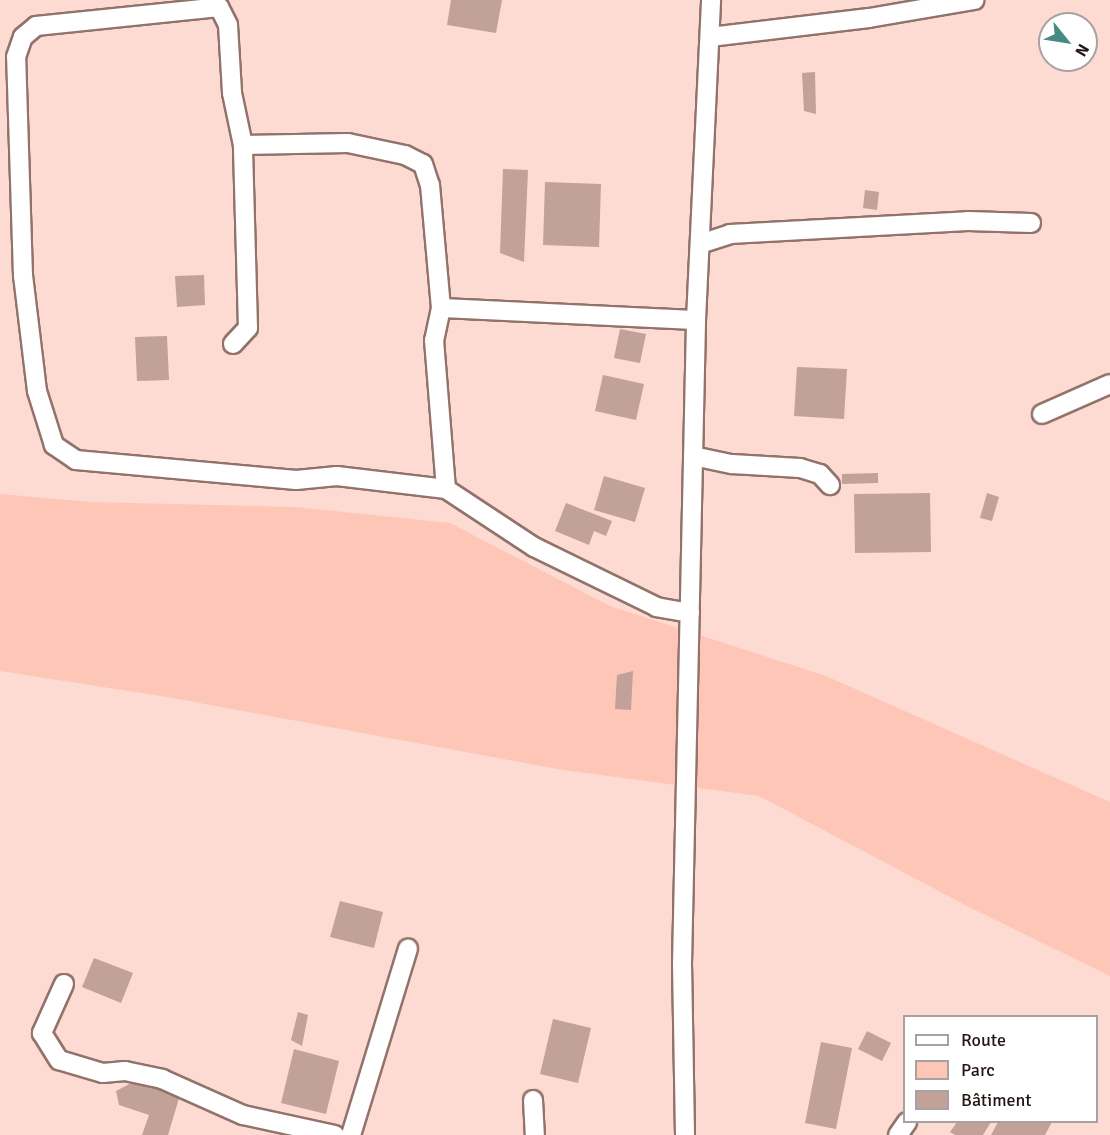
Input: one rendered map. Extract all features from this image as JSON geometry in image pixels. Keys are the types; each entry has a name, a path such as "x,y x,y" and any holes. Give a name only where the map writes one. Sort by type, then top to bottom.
{"street":[{"path":"685,1135 682,964 696,320 711,0"},
{"path":"710,37 869,18 974,0"},
{"path":"233,344 248,328 243,144 232,93 228,25 219,7 36,26 23,37 16,57 23,276 37,391 54,445 76,460 296,480 337,476 446,489 534,547 657,607 690,613"},
{"path":"243,144 348,143 405,155 423,164 430,184 441,308 434,340 446,489"},
{"path":"700,244 730,234 968,221 1031,223"},
{"path":"441,308 696,320"},
{"path":"1042,414 1110,384"},
{"path":"693,456 732,464 800,468 820,474 830,485"},
{"path":"351,1135 408,948"},
{"path":"64,984 42,1033 59,1060 103,1073 125,1071 162,1079 243,1115 335,1135"},
{"path":"533,1100 535,1135"}],"green space":[{"path":"0,494 91,502 295,507 450,523 610,606 826,676 1110,802 1110,976 967,906 759,796 563,770 167,697 0,671"}],"building":[{"path":"451,0 502,0 496,33 447,25"},
{"path":"815,72 816,114 804,111 802,73"},
{"path":"503,169 528,170 524,262 500,253"},
{"path":"545,182 601,184 599,247 543,245"},
{"path":"865,190 879,192 877,210 863,208"},
{"path":"204,275 205,305 177,307 175,276"},
{"path":"620,329 646,334 640,363 614,358"},
{"path":"167,336 169,380 137,381 135,337"},
{"path":"797,367 847,369 844,419 794,416"},
{"path":"603,375 644,384 636,420 595,411"},
{"path":"878,473 878,483 842,484 842,474"},
{"path":"604,476 645,488 635,522 594,510"},
{"path":"930,493 931,552 855,553 854,494"},
{"path":"987,493 999,497 992,521 980,518"},
{"path":"566,503 612,521 606,536 594,531 589,545 555,531"},
{"path":"633,671 631,710 615,709 617,675"},
{"path":"340,901 383,912 374,948 330,937"},
{"path":"94,958 133,973 121,1003 82,987"},
{"path":"298,1012 308,1015 302,1046 291,1040"},
{"path":"553,1019 591,1028 578,1083 540,1074"},
{"path":"867,1031 891,1043 882,1061 858,1049"},
{"path":"821,1042 852,1048 836,1129 805,1123"},
{"path":"294,1049 339,1061 326,1114 281,1103"},
{"path":"135,1081 180,1095 168,1135 142,1135 149,1115 119,1105 116,1091"},
{"path":"956,1123 990,1123 983,1135 955,1135 950,1132"},
{"path":"997,1123 1051,1123 1045,1135 991,1135"}]}
